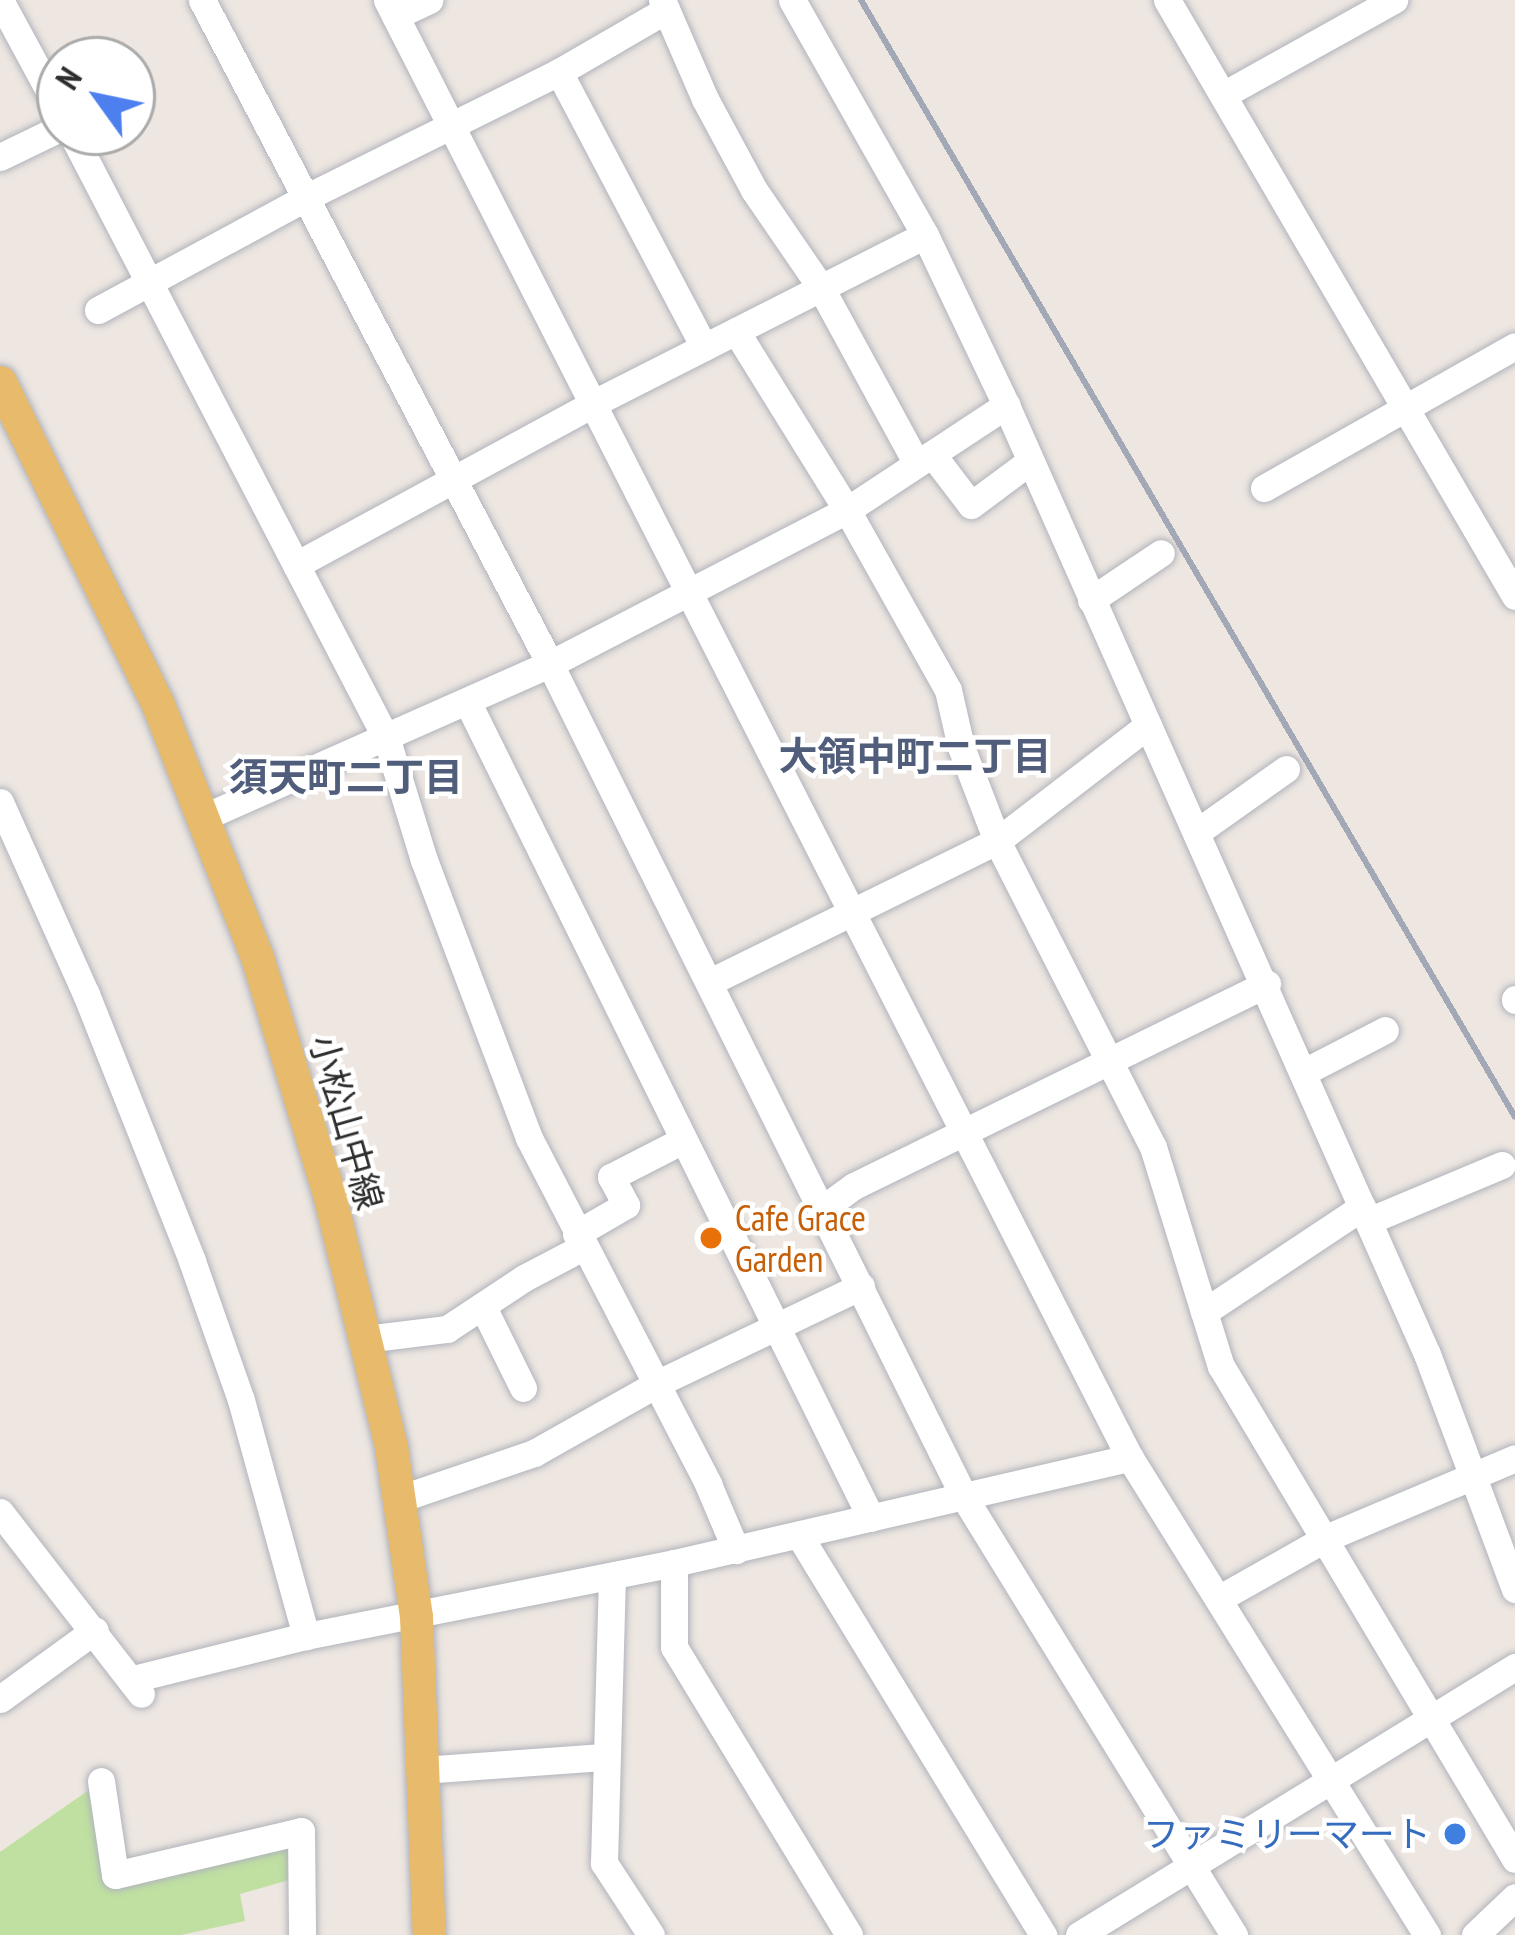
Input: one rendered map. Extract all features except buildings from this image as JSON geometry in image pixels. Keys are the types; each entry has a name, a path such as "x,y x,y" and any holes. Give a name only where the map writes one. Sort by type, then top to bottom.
{"main road":[{"name":"小松山中線","path":"0,382 157,702 257,957 330,1198 399,1499 416,1616 429,1935"}],"street":[{"path":"1,0 36,66"},
{"path":"202,0 550,664 964,1497 1234,1935"},
{"path":"429,0 391,8 692,589 1130,1458 1427,1935"},
{"path":"1167,0 1515,596"},
{"path":"1223,95 1394,0"},
{"path":"797,2 925,235 1006,405 1267,984 1427,1354 1512,1575"},
{"path":"98,310 305,198 560,72 664,5 754,190 821,288 925,459 971,505 1030,462"},
{"path":"560,72 704,347"},
{"path":"0,157 36,140"},
{"path":"83,156 387,740 424,860 521,1117 580,1240 658,1384 736,1550"},
{"path":"296,565 594,403 925,235"},
{"path":"736,332 847,510 948,690 961,747 997,842 1153,1147 1221,1366 1515,1859"},
{"path":"1264,488 1515,346"},
{"path":"202,818 550,664 847,510 1006,405"},
{"path":"1091,600 1161,553"},
{"path":"468,703 871,1519"},
{"path":"710,982 997,842 1148,725"},
{"path":"1197,832 1286,769"},
{"path":"0,802 86,994 192,1261 241,1400 306,1636"},
{"path":"822,1209 854,1186 1267,984"},
{"path":"1304,1072 1385,1030"},
{"path":"364,1339 446,1329 484,1309 626,1205 611,1177 682,1140"},
{"path":"1204,1312 1365,1214 1502,1165"},
{"path":"399,1499 534,1453 658,1384 861,1286"},
{"path":"484,1309 524,1388"},
{"path":"4,1526 95,1630 137,1687 306,1636 736,1550 1130,1458"},
{"path":"1220,1598 1326,1538 1515,1458"},
{"path":"799,1535 1043,1935"},
{"path":"674,1563 674,1647 849,1935"},
{"path":"612,1576 604,1863 651,1935"},
{"path":"0,1699 95,1630"},
{"path":"1079,1935 1515,1667"},
{"path":"422,1770 604,1757"},
{"path":"101,1781 115,1875 301,1831 302,1935"},
{"path":"1475,1935 1515,1897"}],"green space":[{"path":"96,1785 109,1884 297,1839 296,1878 240,1894 245,1921 181,1935 0,1935 0,1852"}],"railway":[{"path":"861,0 1515,1117"}],"place":[{"name":"Cafe Grace Garden","path":"711,1238"},
{"name":"ファミリーマート","path":"1455,1834"}],"district":[{"name":"大領中町二丁目","path":"915,756"},
{"name":"須天町二丁目","path":"346,777"}]}
